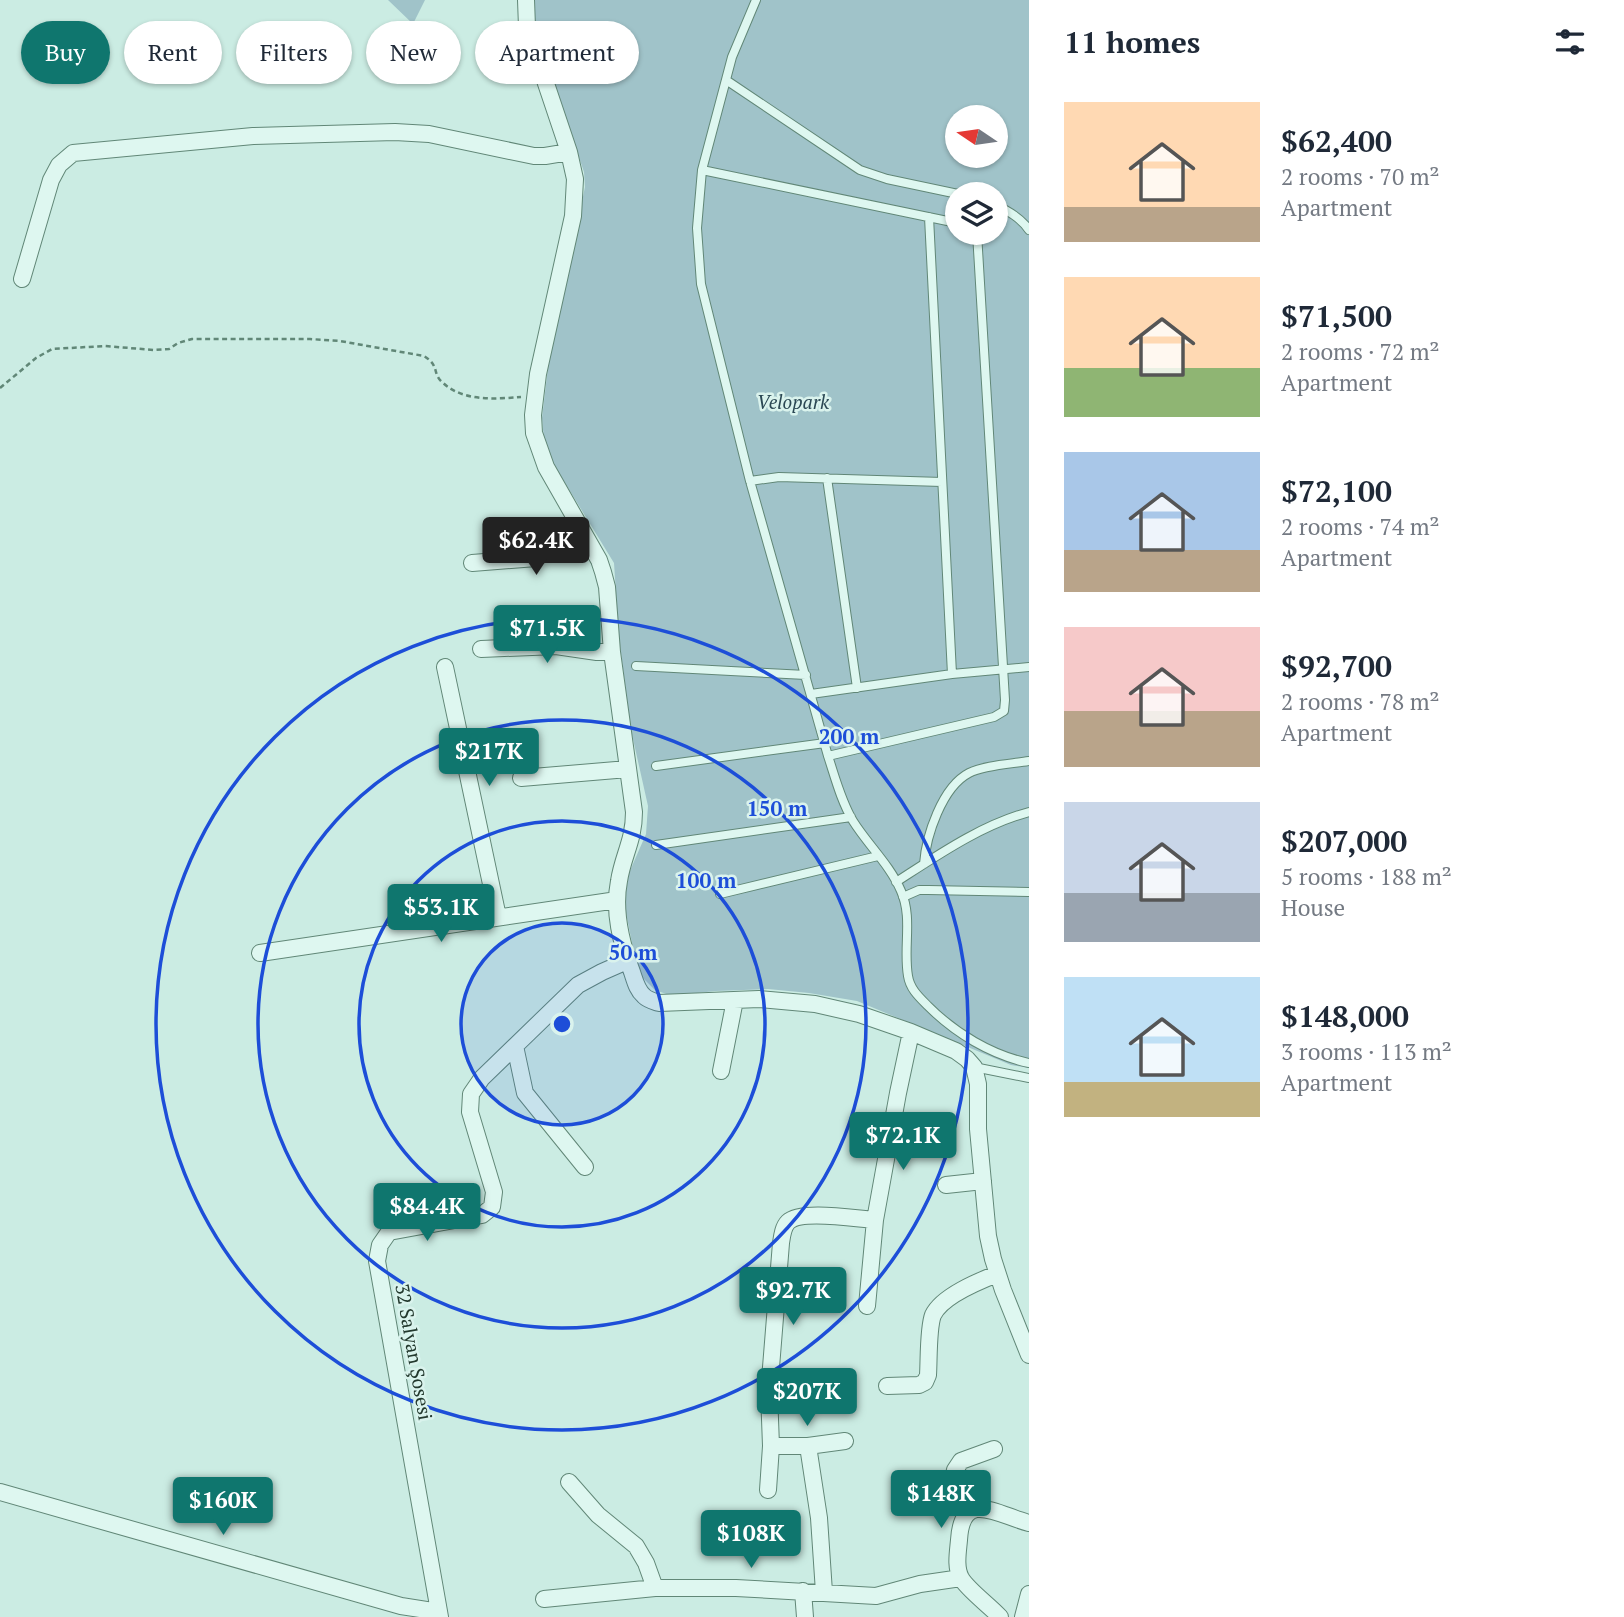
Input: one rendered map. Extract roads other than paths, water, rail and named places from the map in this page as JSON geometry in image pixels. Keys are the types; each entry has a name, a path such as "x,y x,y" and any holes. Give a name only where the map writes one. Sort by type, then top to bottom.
{"street":[{"path":"526,0 527,27 569,152 575,179 573,216 538,374 533,415 534,433 552,481 598,560 607,587 612,652 634,812 634,828 619,880 617,900 620,933 627,961 642,995 659,1003 759,999 815,1004 859,1014 911,1032 956,1051 967,1059 974,1067 978,1084 977,1113 988,1236 1003,1290 1029,1355"},
{"path":"22,278 51,180 58,165 73,153 253,136 395,132 429,134 534,156 569,152"},
{"path":"472,562 536,558 581,529"},
{"path":"481,649 556,646 612,652"},
{"path":"445,667 498,917"},
{"path":"521,778 628,769"},
{"path":"260,953 617,900"},
{"name":"32 Salyan Şosesi","path":"439,1615 377,1261 380,1245 389,1232 482,1215 492,1207 494,1192 470,1112 471,1094 482,1078 578,985 627,961"},
{"path":"721,1071 735,1000"},
{"path":"867,1306 876,1220 911,1032"},
{"path":"515,1046 526,1093 585,1167"},
{"path":"946,1185 983,1181"},
{"path":"768,1490 771,1446 769,1392 783,1229 797,1216 808,1214 876,1220"},
{"path":"887,1386 919,1385 925,1382 928,1375 931,1325 938,1307 959,1292 998,1274"},
{"path":"771,1446 808,1446 845,1441"},
{"path":"808,1446 818,1505 824,1592"},
{"path":"967,1512 954,1493 952,1484 955,1470 961,1461 993,1449"},
{"path":"569,1482 598,1515 636,1545 655,1588"},
{"path":"0,1492 439,1615"},
{"path":"1000,1617 966,1586 961,1578 958,1571 960,1531 967,1512 972,1509 983,1509 1029,1523"},
{"path":"544,1599 655,1588 736,1588 876,1596 920,1584 961,1578"},
{"path":"803,1591 805,1617"},
{"path":"1023,1617 1029,1594"}],"lane":[{"path":"756,0 732,57 702,170 697,228 701,284 750,481 828,756 851,817 896,882 903,897 908,918 908,977 916,994 945,1023 961,1033 1002,1055 1029,1063"},
{"path":"726,80 860,170 887,179 945,191"},
{"path":"702,170 945,220"},
{"path":"1008,211 1029,230"},
{"path":"929,217 952,674"},
{"path":"828,756 999,715 1004,711 977,245"},
{"path":"750,481 779,477 942,482"},
{"path":"827,478 857,688"},
{"path":"636,666 806,675"},
{"path":"811,694 952,674 1029,667"},
{"path":"656,766 825,743"},
{"path":"924,864 930,828 954,786 978,770 1029,761"},
{"path":"896,882 986,829 1029,811"},
{"path":"656,845 851,817"},
{"path":"720,894 878,856"},
{"path":"903,897 919,890 1029,892"},
{"path":"974,1067 1029,1077"}],"park label":[{"name":"Velopark","path":"793,402"}]}
